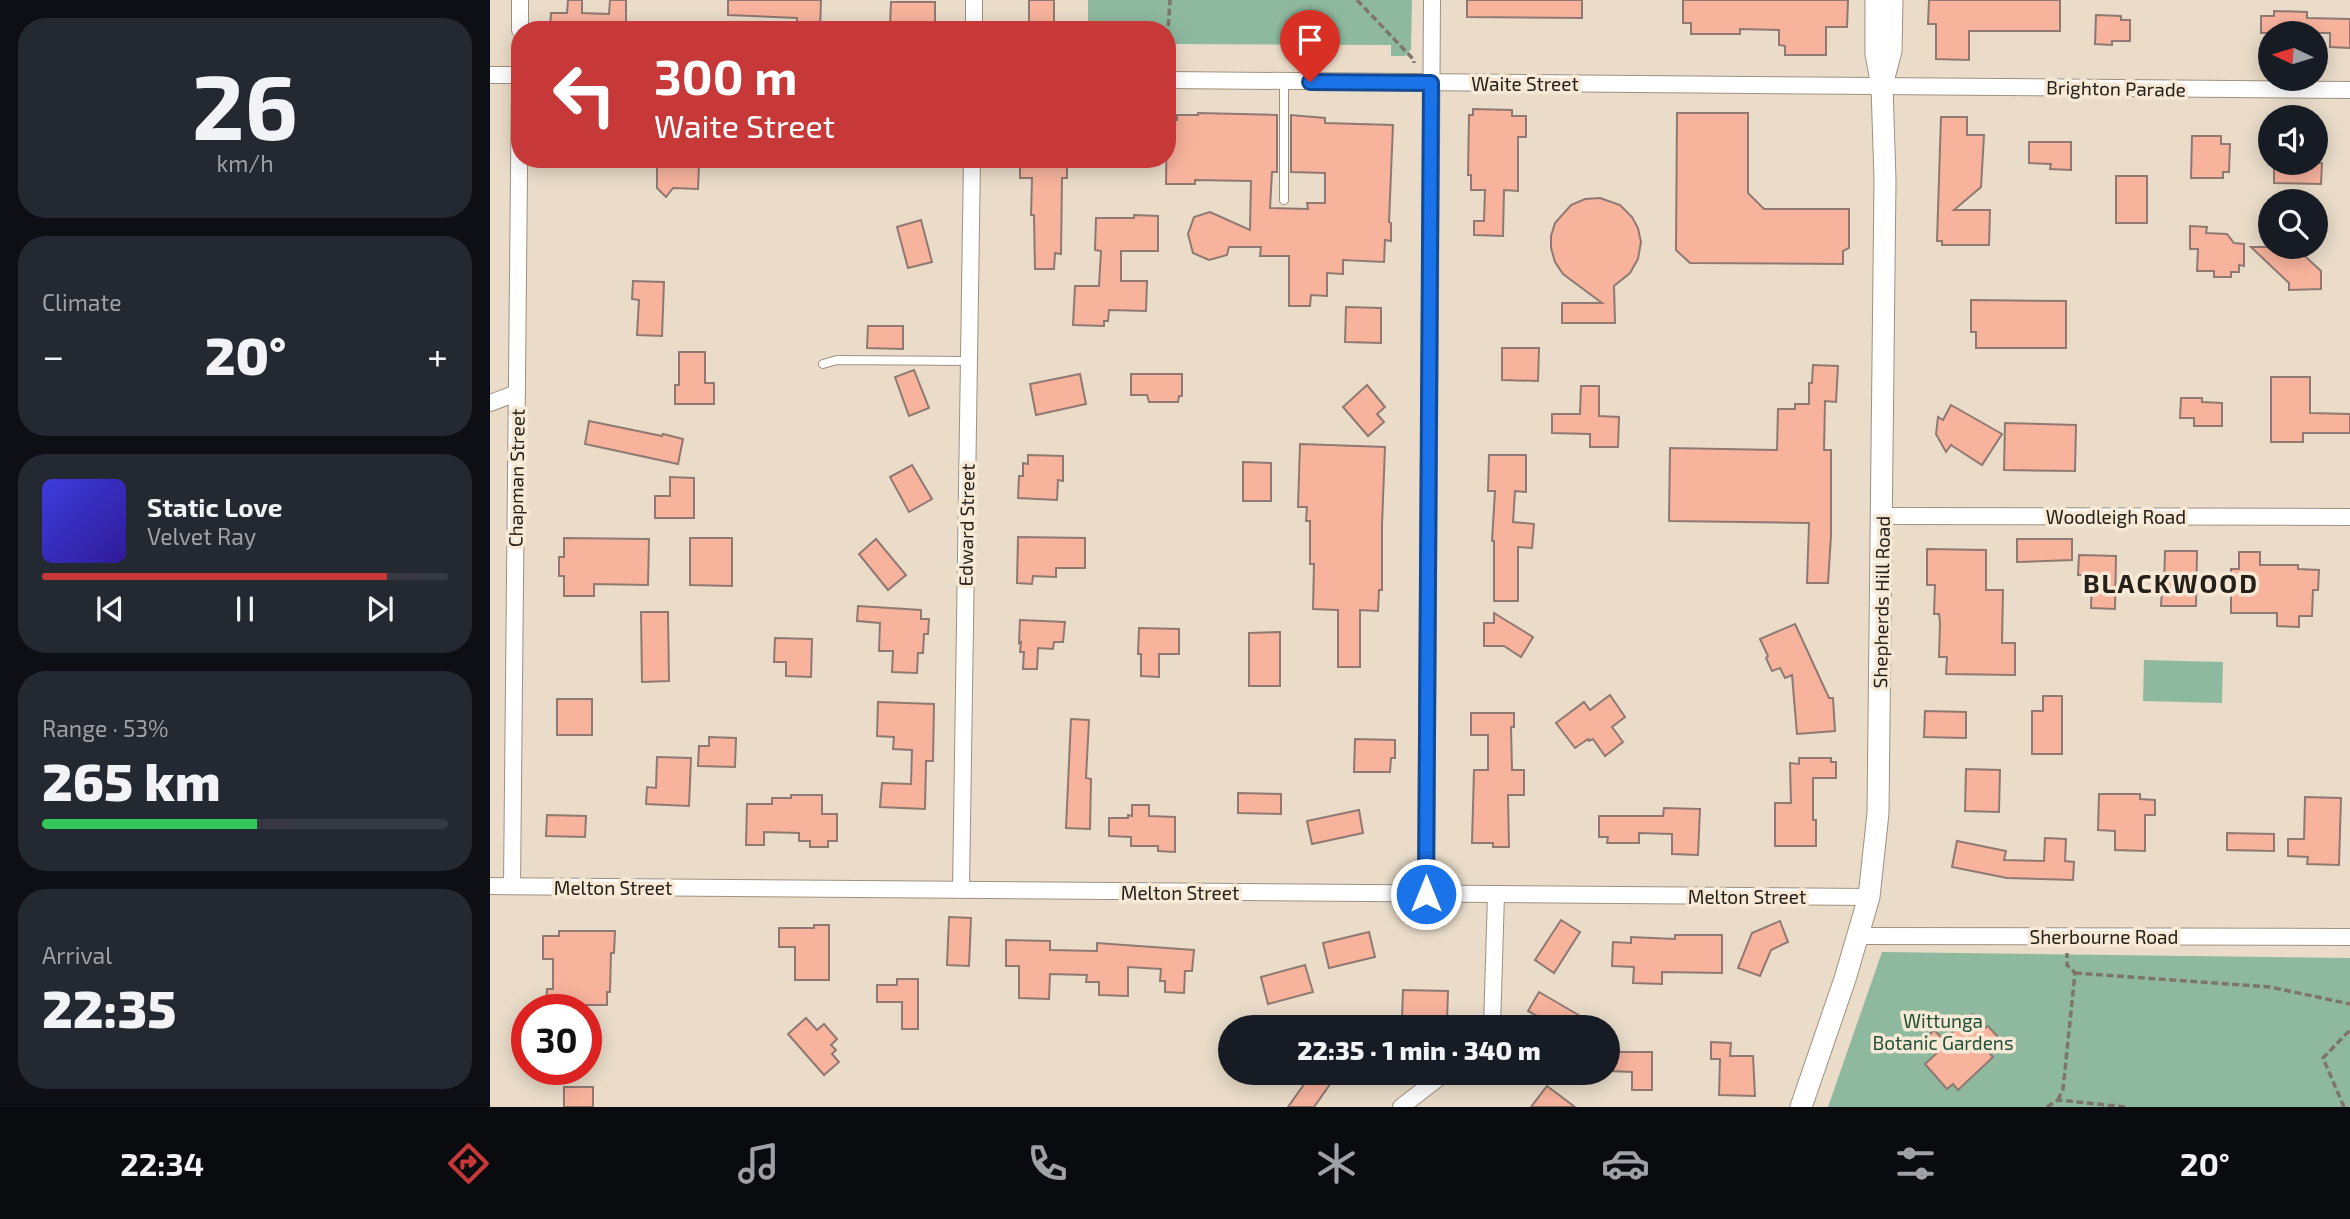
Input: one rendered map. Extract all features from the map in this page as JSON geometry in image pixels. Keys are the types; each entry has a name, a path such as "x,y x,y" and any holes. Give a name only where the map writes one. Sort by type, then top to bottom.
{"main road":[{"name":"Shepherds Hill Road","path":"1801,1107 1869,897 1878,813 1885,180 1882,86 1875,54 1876,0"},
{"name":"Shepherds Hill Road","path":"1882,86 1891,51 1892,0"}],"street":[{"path":"520,0 520,21"},
{"path":"974,0 974,21"},
{"path":"1426,894 1432,0"},
{"path":"490,75 511,74"},
{"name":"Waite Street","path":"1176,80 1882,86"},
{"name":"Brighton Parade","path":"1882,86 2350,90"},
{"name":"Chapman Street","path":"512,886 519,168"},
{"name":"Edward Street","path":"961,890 972,168"},
{"path":"490,403 517,393"},
{"name":"Woodleigh Road","path":"1883,516 2350,517"},
{"name":"Melton Street","path":"490,886 1869,897"},
{"path":"1492,1015 1496,894"},
{"name":"Sherbourne Road","path":"1858,936 2350,937"},
{"path":"1401,1107 1429,1085"}],"lane":[{"path":"1283,81 1284,200"},
{"path":"823,365 837,360 969,361"}],"path":[{"path":"1169,21 1170,0"},
{"path":"1357,0 1414,60 1414,82"},
{"path":"2068,936 2067,965 2075,973 2270,987 2350,1004"},
{"path":"2047,1107 2058,1100 2063,1089 2075,973"},
{"path":"2344,1107 2323,1058 2350,1030"},
{"path":"2058,1100 2126,1107"}],"green space":[{"path":"1088,0 1412,0 1411,49 1405,56 1391,56 1391,45 1176,44 1176,21 1088,21"},
{"path":"2144,660 2223,662 2222,703 2143,701"},
{"name":"Wittunga Botanic Gardens","path":"1882,952 2350,958 2350,1107 1828,1107"}],"building":[{"path":"568,0 582,0 582,13 609,14 610,0 626,0 626,21 551,21 551,13 567,13"},
{"path":"728,0 821,0 820,21 728,15"},
{"path":"1029,0 1054,0 1054,21 1029,21"},
{"path":"1467,0 1582,0 1582,18 1467,17"},
{"path":"1683,0 1848,0 1847,27 1826,27 1826,55 1785,55 1785,46 1779,45 1779,30 1740,29 1740,34 1691,34 1691,23 1683,23"},
{"path":"1929,0 2060,0 2060,31 1969,31 1969,60 1936,59 1936,24 1928,24"},
{"path":"891,2 935,2 935,21 890,21"},
{"path":"2274,11 2307,12 2307,18 2350,19 2350,48 2330,47 2328,21 2261,21 2261,16 2274,16"},
{"path":"2096,15 2121,16 2121,20 2130,20 2130,41 2112,41 2112,45 2095,44"},
{"path":"1473,109 1512,110 1512,116 1526,116 1526,137 1518,137 1518,191 1504,190 1503,236 1474,235 1474,221 1484,221 1485,190 1471,190 1471,175 1468,175 1469,115 1473,115"},
{"path":"1677,113 1748,113 1748,193 1764,209 1849,209 1849,248 1843,251 1843,264 1690,263 1676,250"},
{"path":"1177,115 1277,115 1277,172 1272,172 1270,208 1308,209 1307,203 1325,203 1325,173 1291,172 1291,115 1325,118 1325,123 1393,125 1389,222 1391,241 1385,240 1384,262 1343,260 1343,274 1327,273 1327,296 1311,295 1310,306 1289,306 1289,256 1260,256 1261,247 1229,247 1227,255 1209,260 1193,253 1188,234 1194,217 1210,212 1250,230 1251,181 1195,180 1195,184 1166,184 1166,168 1176,168"},
{"path":"1941,117 1967,117 1967,135 1984,135 1981,187 1954,210 1990,210 1989,245 1942,245 1942,241 1937,241"},
{"path":"2192,136 2221,136 2221,144 2230,144 2229,172 2223,172 2223,178 2191,178"},
{"path":"2029,142 2071,142 2071,170 2050,169 2051,164 2029,163"},
{"path":"657,168 699,168 698,189 673,188 666,197 657,188"},
{"path":"1020,168 1067,168 1067,178 1062,178 1061,254 1055,253 1054,269 1035,269 1034,215 1031,215 1032,178 1020,178"},
{"path":"2274,175 2321,175 2321,184 2274,183"},
{"path":"2116,176 2147,176 2147,223 2116,223"},
{"path":"1600,198 1620,205 1632,217 1641,242 1638,259 1630,273 1614,286 1615,323 1562,323 1562,303 1602,303 1563,274 1555,262 1551,236 1555,223 1571,205 1585,199"},
{"path":"1134,215 1158,216 1158,251 1121,251 1121,281 1147,281 1146,311 1109,310 1108,321 1104,321 1104,326 1073,325 1075,286 1099,286 1101,251 1095,250 1096,218 1134,218"},
{"path":"921,220 932,262 908,268 897,227"},
{"path":"2190,226 2207,227 2206,233 2227,234 2234,243 2244,244 2244,266 2239,265 2239,272 2231,272 2231,277 2214,277 2214,271 2197,271 2198,249 2190,249"},
{"path":"2264,259 2308,259 2321,271 2321,289 2289,290 2289,283"},
{"path":"633,281 664,282 662,336 637,335 639,300 632,299"},
{"path":"1971,300 2066,301 2066,348 1976,348 1976,332 1971,332"},
{"path":"1346,307 1381,308 1381,343 1345,342"},
{"path":"868,326 903,326 903,349 867,348"},
{"path":"1502,348 1539,348 1538,381 1502,380"},
{"path":"679,352 705,352 705,383 714,383 714,404 675,404 675,385 679,385"},
{"path":"1813,365 1838,366 1836,402 1825,401 1824,450 1831,450 1828,583 1807,583 1809,523 1669,521 1670,448 1777,450 1778,409 1795,409 1795,404 1809,404 1809,383 1812,383"},
{"path":"914,370 929,408 909,416 895,377"},
{"path":"1080,374 1086,404 1036,415 1030,384"},
{"path":"1131,374 1182,374 1182,396 1179,396 1178,402 1149,402 1147,395 1131,395"},
{"path":"2271,377 2310,377 2310,413 2350,414 2350,433 2303,433 2303,442 2271,442"},
{"path":"1367,385 1385,407 1377,414 1384,422 1368,436 1343,407"},
{"path":"1581,386 1599,386 1599,416 1619,417 1618,447 1590,447 1590,434 1552,433 1552,414 1580,414"},
{"path":"2181,398 2202,398 2202,402 2222,403 2222,426 2194,426 2194,418 2180,418"},
{"path":"1951,405 2002,434 1982,465 1951,445 1946,452 1936,434 1938,417 1943,420"},
{"path":"589,421 683,439 678,464 585,444"},
{"path":"2005,423 2076,425 2075,471 2004,470"},
{"path":"1300,444 1385,447 1382,590 1379,590 1378,611 1360,610 1360,667 1338,667 1338,610 1313,609 1314,564 1310,564 1310,521 1306,521 1307,507 1298,507"},
{"path":"1028,455 1063,456 1063,481 1058,480 1057,500 1018,498 1019,476 1023,476 1023,463 1028,464"},
{"path":"1489,455 1526,455 1526,492 1515,491 1513,522 1534,524 1532,548 1518,547 1518,601 1494,601 1492,541 1495,491 1488,491"},
{"path":"1243,462 1271,463 1271,501 1243,501"},
{"path":"912,465 932,499 909,512 890,477"},
{"path":"670,477 694,478 694,518 655,518 655,496 670,496"},
{"path":"1018,537 1085,538 1085,568 1056,568 1056,577 1033,576 1032,584 1017,583"},
{"path":"564,538 649,539 648,585 594,584 594,596 564,596 564,576 559,576 559,557 564,557"},
{"path":"690,538 732,538 732,586 690,585"},
{"path":"876,539 906,575 888,590 859,554"},
{"path":"2017,539 2072,539 2072,560 2017,562"},
{"path":"1927,549 1986,550 1986,590 2003,590 2002,643 2015,643 2015,675 1946,674 1947,657 1939,657 1940,622 1939,614 1934,614 1935,585 1927,585"},
{"path":"2165,551 2197,551 2196,606 2161,606"},
{"path":"2239,552 2260,552 2260,565 2298,565 2298,569 2319,570 2318,590 2313,590 2312,616 2299,616 2299,627 2277,626 2277,613 2231,613 2231,569 2239,569"},
{"path":"2079,555 2116,556 2115,609 2091,608 2092,575 2078,575"},
{"path":"858,606 921,610 921,619 929,619 928,634 924,634 923,653 918,653 917,673 892,672 893,651 879,651 880,623 857,621"},
{"path":"641,612 668,612 669,681 642,682"},
{"path":"1494,613 1533,637 1521,657 1504,646 1484,646 1484,623 1494,623"},
{"path":"1020,620 1065,622 1063,642 1054,642 1053,649 1038,648 1037,669 1023,669 1024,652 1020,652 1021,642 1019,643"},
{"path":"1795,624 1829,698 1833,698 1835,731 1797,734 1792,675 1785,678 1780,668 1772,671 1766,658 1768,656 1760,639"},
{"path":"1139,628 1179,629 1179,654 1159,654 1159,677 1141,676"},
{"path":"1280,632 1280,686 1249,686 1249,633"},
{"path":"775,638 812,639 811,677 786,676 786,662 774,662"},
{"path":"1610,695 1625,717 1612,727 1623,742 1605,756 1593,739 1588,739 1575,748 1556,723 1584,702 1590,710"},
{"path":"2043,696 2062,696 2062,754 2032,754 2032,711 2043,711"},
{"path":"557,699 592,699 592,735 557,735"},
{"path":"878,702 934,704 933,761 926,761 925,809 880,807 882,783 911,784 912,750 893,749 894,737 877,736"},
{"path":"1925,711 1966,712 1966,738 1924,737"},
{"path":"1471,713 1514,713 1514,727 1511,727 1512,770 1524,770 1524,795 1508,795 1509,847 1493,847 1493,843 1472,843 1474,770 1488,770 1488,735 1471,735"},
{"path":"1071,719 1089,720 1086,778 1091,779 1090,829 1066,828"},
{"path":"709,737 736,738 735,767 698,766 699,746 709,746"},
{"path":"1355,739 1395,740 1395,758 1391,758 1390,772 1354,772"},
{"path":"657,757 691,758 689,806 646,804 647,787 656,788"},
{"path":"1799,758 1831,758 1831,762 1836,762 1836,778 1813,778 1816,846 1775,846 1775,803 1791,803 1790,763 1799,764"},
{"path":"1966,769 2000,770 1999,812 1965,811"},
{"path":"1238,793 1281,794 1281,814 1238,813"},
{"path":"2099,794 2140,794 2140,799 2155,800 2155,815 2145,815 2145,851 2115,850 2115,831 2098,830"},
{"path":"791,795 822,795 822,814 837,814 837,841 828,841 828,847 810,847 810,841 799,841 799,833 764,832 764,845 746,845 747,804 772,804 772,798 791,798"},
{"path":"2305,797 2341,798 2339,865 2307,864 2308,857 2288,856 2288,839 2304,839"},
{"path":"1132,805 1149,805 1149,816 1175,817 1175,852 1158,851 1158,846 1131,846 1131,837 1109,836 1109,818 1132,816"},
{"path":"1664,808 1700,809 1698,855 1672,854 1672,834 1639,833 1639,843 1607,843 1608,837 1599,837 1599,816 1663,816"},
{"path":"1359,810 1363,833 1312,844 1307,821"},
{"path":"547,815 586,816 585,837 546,836"},
{"path":"2227,833 2274,834 2274,851 2227,850"},
{"path":"2045,838 2066,839 2065,861 2074,862 2073,880 2007,878 1952,867 1957,841 2006,851 2004,860 2044,861"},
{"path":"949,917 971,918 969,966 947,965"},
{"path":"1561,920 1580,932 1554,973 1535,960"},
{"path":"1780,921 1788,942 1771,950 1760,976 1738,968 1752,933"},
{"path":"814,925 829,925 829,980 795,980 795,947 779,947 779,928 814,928"},
{"path":"559,931 615,931 607,1005 602,1005 602,994 547,994 547,989 553,989 553,959 543,959 543,936 559,936"},
{"path":"1369,932 1375,957 1329,968 1323,943"},
{"path":"1675,935 1722,935 1722,973 1662,972 1662,984 1633,983 1634,967 1612,966 1613,942 1631,943 1631,937 1675,939"},
{"path":"1006,940 1050,941 1050,950 1097,951 1097,943 1194,950 1192,971 1185,971 1184,993 1165,992 1165,981 1160,981 1161,969 1128,967 1128,996 1099,995 1099,982 1086,982 1087,975 1050,974 1049,999 1019,998 1019,966 1006,966"},
{"path":"1305,965 1313,992 1268,1004 1261,977"},
{"path":"897,979 918,979 918,1029 902,1029 902,1002 877,1002 877,985 897,985"},
{"path":"1403,990 1448,991 1447,1015 1402,1015"},
{"path":"1539,992 1579,1015 1535,1015 1528,1011"},
{"path":"1972,1014 1997,1036 1984,1048 1993,1057 1958,1090 1953,1084 1947,1089 1925,1064 1936,1054 1923,1041 1934,1030 1944,1040"},
{"path":"806,1018 817,1030 824,1024 837,1039 831,1045 836,1050 832,1054 839,1062 824,1075 788,1034"},
{"path":"1711,1042 1731,1043 1730,1056 1753,1056 1755,1096 1719,1095 1720,1059 1711,1059"},
{"path":"1620,1052 1652,1052 1652,1090 1632,1090 1632,1072 1620,1072"},
{"path":"1304,1085 1330,1085 1314,1107 1288,1107"},
{"path":"1547,1086 1575,1107 1531,1107"},
{"path":"564,1087 593,1087 593,1107 564,1107"}],"district":[{"name":"BLACKWOOD","path":"2171,582"}],"route":[{"path":"1310,82 1431,83 1426,894"}]}
